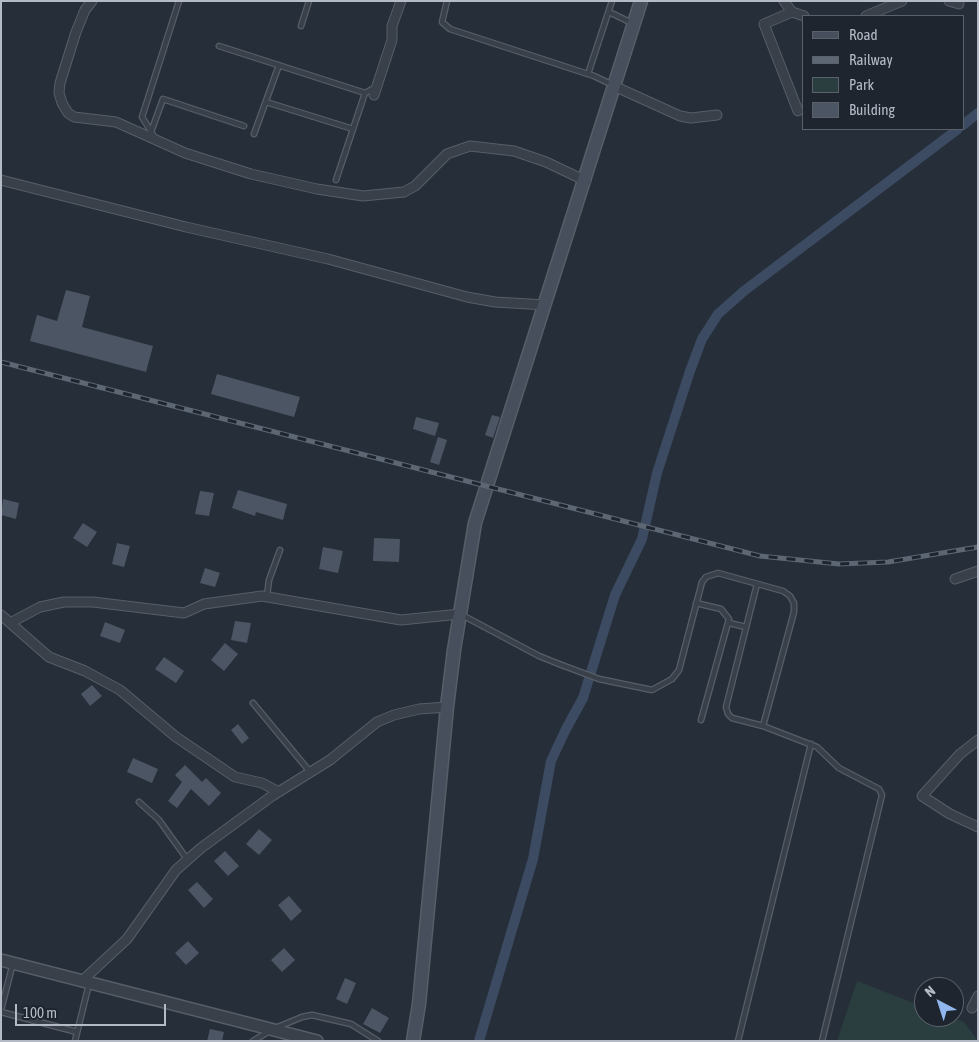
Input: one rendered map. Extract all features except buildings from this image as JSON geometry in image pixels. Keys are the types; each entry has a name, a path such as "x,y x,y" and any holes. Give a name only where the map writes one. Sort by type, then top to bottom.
{"main road":[{"path":"413,1041 419,1004 447,707 475,523 586,181 641,1"}],"street":[{"path":"92,1 85,10 76,32 60,83 59,93 62,103 68,113 74,117 116,122 153,135 185,152 250,174 318,189 363,196 404,192 415,186 447,154 470,146 514,152 546,162 586,181"},
{"path":"372,91 392,40 392,26 401,1"},
{"path":"784,1 792,12 802,15"},
{"path":"868,15 902,1"},
{"path":"949,1 959,4"},
{"path":"792,12 764,24 798,111"},
{"path":"614,86 680,116 691,118 717,115"},
{"path":"794,101 802,97"},
{"path":"1,180 186,227 337,262 468,298 495,302 546,305"},
{"path":"955,579 978,570"},
{"path":"10,624 40,607 64,602 93,602 184,613 204,604 267,596 401,620 460,614"},
{"path":"1,615 49,657 85,671 120,690 176,736 235,778 262,783 279,792"},
{"path":"86,981 127,939 176,870 187,859 279,792 311,773 377,722 394,715 419,709 447,707"},
{"path":"978,740 960,754 922,796 950,814 978,827"},
{"path":"1,960 317,1041"},
{"path":"972,1008 978,996"}],"lane":[{"path":"153,135 142,117 179,1"},
{"path":"301,26 309,1"},
{"path":"447,1 442,22 450,29 588,74 614,86"},
{"path":"588,74 612,1"},
{"path":"609,12 634,24"},
{"path":"219,46 372,91 353,129 336,180"},
{"path":"254,134 279,65"},
{"path":"153,135 163,98 244,126"},
{"path":"266,102 353,129"},
{"path":"267,596 269,580 280,550"},
{"path":"460,614 539,656 579,672 600,679 652,690 672,680 679,670 702,582 711,574 718,573 787,593 793,600 794,607 763,726"},
{"path":"757,584 726,711 732,718 763,726 811,744 823,752 839,768 879,789 882,795 822,1041"},
{"path":"696,603 721,609 728,616 729,623 702,720"},
{"path":"729,623 746,627"},
{"path":"253,703 311,773"},
{"path":"738,1041 811,744"},
{"path":"139,802 159,820 187,859"},
{"path":"13,962 1,1011 77,1032"},
{"path":"75,1041 86,981"},
{"path":"253,1041 273,1029 302,1017 325,1017 352,1024 378,1041"}],"green space":[{"path":"857,981 914,1003 914,1027 964,1027 964,1022 978,1041 837,1041"}],"waterway":[{"path":"964,124 978,113"},
{"path":"479,1041 533,859 551,761 583,698 615,595 642,539 657,473 702,339 718,314 744,291 957,130"}],"railway":[{"path":"1,362 760,556 839,564 888,562 978,547"}]}
